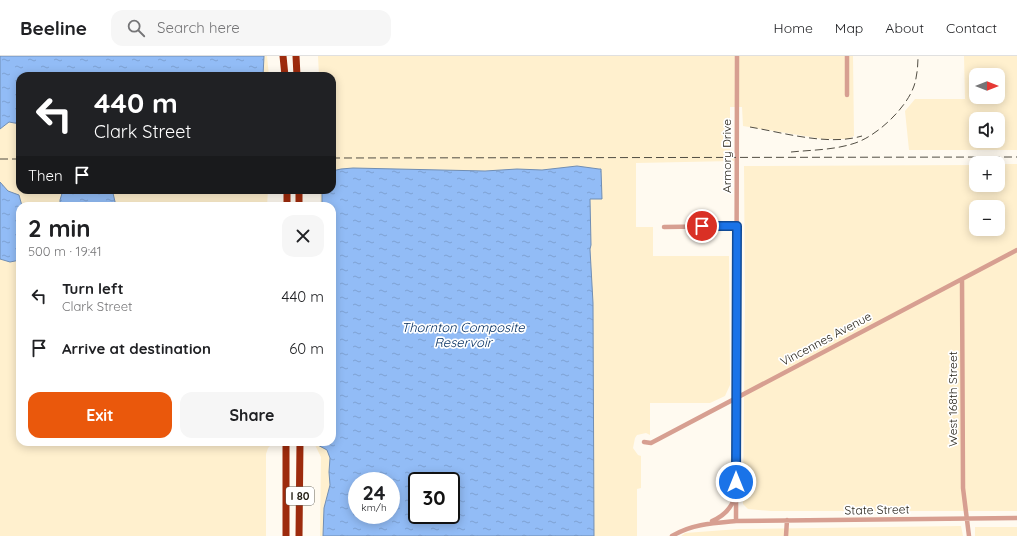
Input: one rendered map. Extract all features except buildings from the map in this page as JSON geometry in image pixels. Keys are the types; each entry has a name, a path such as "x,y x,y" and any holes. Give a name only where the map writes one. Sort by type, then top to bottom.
{"highway":[{"path":"282,56 285,72"},
{"path":"296,56 297,72"},
{"name":"I 80","path":"286,446 286,536"},
{"name":"I 80","path":"299,536 300,446"}],"street":[{"name":"Armory Drive","path":"736,521 737,56"},
{"path":"847,56 847,95"},
{"path":"664,227 737,226"},
{"name":"Vincennes Avenue","path":"644,442 651,443 1017,250"},
{"name":"West 168th Street","path":"962,279 963,488 969,536"},
{"path":"672,536 689,528 723,516 730,509 736,494"},
{"name":"State Street","path":"706,523 786,520 1017,518"},
{"path":"786,520 786,536"}],"shaded area":[{"path":"0,56 267,56 269,72 16,72 16,194 268,194 267,202 16,202 16,446 270,446 266,454 266,536 0,536"},
{"path":"318,56 853,56 854,136 848,139 823,139 743,126 742,107 730,107 730,154 734,154 734,161 636,163 636,227 653,227 653,256 729,256 730,385 725,396 710,403 650,403 650,435 646,433 637,435 633,448 638,455 641,456 641,488 637,489 637,536 320,536 321,457 316,446 336,446 336,202 320,202 320,194 336,194 336,72 319,72"},
{"path":"964,56 1017,56 1017,150 909,150 905,111 915,99 965,99"},
{"path":"1005,164 1017,164 1017,511 771,511 748,509 743,504 745,303 744,166 969,165 969,192 1005,192"},
{"path":"961,526 963,536 681,536 685,533 739,529"},
{"path":"975,527 1017,527 1017,536 975,536"}],"water":[{"path":"0,56 264,56 263,72 16,72 16,123 9,122 0,129"},
{"name":"Thornton Composite Reservoir","path":"577,166 601,169 602,199 590,199 590,249 593,303 594,536 323,536 324,508 330,485 330,458 327,450 320,446 336,446 336,202 322,202 322,194 336,194 336,170 341,169 485,171 517,169 542,170"},
{"path":"0,182 8,191 19,195 21,202 16,202 16,261 10,262 0,259"},
{"path":"62,194 113,194 115,202 60,202"}],"railway":[{"path":"791,152 830,149 845,146 861,141 880,129 897,113 910,95 916,79 918,56"},
{"path":"750,127 806,138 835,140 862,136"},
{"path":"336,158 1017,157"},
{"path":"0,159 16,159"}],"route":[{"path":"702,226 737,226 736,482"}]}
